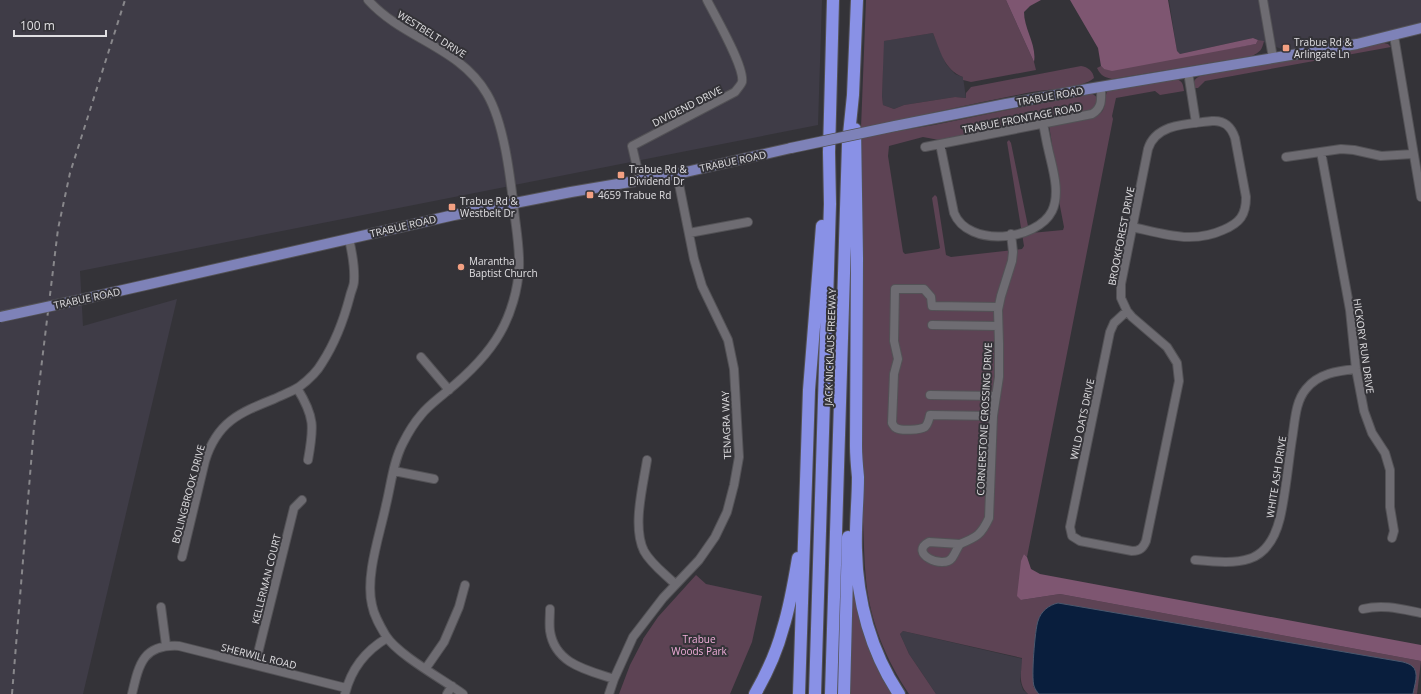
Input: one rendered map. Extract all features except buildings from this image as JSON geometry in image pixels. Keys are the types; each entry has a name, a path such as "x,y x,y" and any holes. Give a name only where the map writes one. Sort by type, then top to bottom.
{"highway":[{"name":"JACK NICKLAUS FREEWAY","path":"815,694 830,204 828,152 833,0"},
{"name":"JACK NICKLAUS FREEWAY","path":"831,694 848,144 853,96 857,0"},
{"path":"853,96 856,144 856,446 858,477 856,549 861,601 876,650 889,678 899,694"},
{"path":"800,694 809,390 828,152"},
{"path":"844,694 848,529 851,477 856,446"},
{"path":"755,694 764,678 783,629 790,602 805,524"}],"main road":[{"name":"TRABUE ROAD","path":"0,317 514,202 677,174 791,148 1006,104 1345,46 1394,36 1421,28"}],"street":[{"name":"WESTBELT DRIVE","path":"368,0 394,22 458,61 479,81 489,97 499,123 514,202 518,232 519,268 517,286 509,313 501,332 484,357 423,412 402,444 394,471 372,568 370,585 372,604 377,620 387,638 407,656 464,694"},
{"name":"DIVIDEND DRIVE","path":"640,180 632,146 735,92 742,82 742,73 737,60 707,0"},
{"path":"1263,0 1273,58"},
{"path":"1394,36 1421,197"},
{"path":"1132,227 1181,237 1194,238 1215,234 1229,228 1242,217 1246,207 1246,197 1234,132 1228,125 1217,121 1196,123 1188,72"},
{"name":"TRABUE FRONTAGE ROAD","path":"925,147 1088,115 1098,110 1102,100 1100,87"},
{"name":"BROOKFOREST DRIVE","path":"1127,311 1121,298 1121,284 1148,149 1152,139 1166,129 1196,123"},
{"path":"940,144 954,213 957,220 968,230 980,235 992,236 1011,234 1033,229 1040,225 1046,220 1055,203 1056,188 1043,124"},
{"path":"1286,157 1347,149 1381,156 1413,154"},
{"name":"HICKORY RUN DRIVE","path":"1321,152 1350,310 1356,369 1364,411 1372,433 1385,453 1390,470 1390,507 1394,531 1392,538"},
{"name":"TENAGRA WAY","path":"609,694 614,679 633,637 648,616 675,584 699,560 715,537 727,512 739,457 734,369 728,340 702,286 694,258 677,174"},
{"path":"689,233 748,222"},
{"name":"CORNERSTONE CROSSING DRIVE","path":"960,544 976,537 984,528 989,518 993,416 998,377 998,307 1012,261 1013,252 1011,234"},
{"name":"BOLINGBROOK DRIVE","path":"182,557 205,461 209,448 219,430 234,417 305,383 322,365 334,342 347,307 354,282 353,255 349,239"},
{"path":"993,416 930,415 928,424 924,428 898,430 894,427 892,423 894,374 898,359 894,341 895,289 924,289 931,297 932,306 998,307"},
{"name":"WILD OATS DRIVE","path":"1127,311 1167,347 1177,363 1179,381 1146,541 1140,550 1132,551 1080,541 1072,536 1070,527 1110,332 1114,323 1127,311"},
{"path":"932,325 998,326"},
{"path":"421,357 449,390"},
{"name":"WHITE ASH DRIVE","path":"1195,560 1228,563 1241,561 1257,555 1267,547 1276,534 1280,518 1297,411 1303,393 1310,385 1321,377 1334,372 1356,369"},
{"path":"297,388 305,400 312,418 312,436 308,460"},
{"path":"930,395 996,396"},
{"path":"647,460 639,512 639,537 649,559 675,584"},
{"path":"394,471 434,479"},
{"name":"KELLERMAN COURT","path":"255,665 294,508 302,500"},
{"path":"426,668 444,642 459,607 465,585"},
{"path":"1363,609 1374,606 1421,613"},
{"path":"132,694 137,672 143,659 153,650 166,645 161,607"},
{"path":"550,609 550,630 552,640 557,651 574,665 614,679"},
{"path":"346,691 351,675 362,658 377,644 387,638"},
{"name":"SHERWILL ROAD","path":"166,645 179,646 255,665 346,691"},
{"path":"447,694 452,686"}],"shaded area":[{"path":"0,0 822,0 818,125 80,271 83,326 177,299 83,694 0,694"},
{"path":"1006,0 1041,0 1030,6 1024,12 1026,25 1034,49 1034,62"},
{"path":"1070,0 1168,0 1177,51 1180,54 1253,38 1258,40 1256,44 1112,71 1104,69 1101,66 1098,48"},
{"path":"1169,0 1421,0 1421,25 1366,37 1284,50 1253,38 1180,54 1177,52"},
{"path":"933,33 946,64 955,74 963,77 966,98 955,97 904,105 894,109 883,105 883,41"},
{"path":"1024,554 1027,557 1031,569 1040,574 1421,645 1421,661 1060,594 1021,600 1017,596 1021,561"},
{"path":"903,631 1023,659 1020,681 1023,690 1028,694 936,694 909,654 900,634"}],"green space":[{"path":"866,0 1006,0 1034,62 1036,70 971,82 963,80 963,77 951,70 941,53 933,33 884,41 883,105 894,109 904,105 955,97 966,98 966,93 971,87 1081,66 1090,70 1093,73 1094,78 1088,82 1064,88 1032,92 861,128"},
{"path":"1258,40 1264,41 1262,47 1259,52 1252,56 1112,79 1103,76 1097,68 1101,66 1104,69 1256,44"},
{"path":"1384,43 1391,47 1205,81 1198,88 1194,88 1194,81 1200,76"},
{"path":"1176,79 1183,85 1184,91 1160,95 1155,91 1116,98 1027,557 1024,554 1021,600 1060,594 1421,661 1417,694 1413,694 1416,675 1033,686 1039,694 1028,694 1021,682 1022,658 903,631 900,634 909,654 936,694 909,694 893,668 880,640 871,610 865,573 863,522 862,137 934,125 1090,93 1094,95 1098,102 1092,110 939,140 923,137 889,146 888,156 903,252 905,254 940,248 932,198 935,195 937,197 946,255 951,257 1022,249 1024,246 1007,142 1009,140 1011,143 1029,231 1031,233 1063,230 1064,227 1054,175 1056,170 1049,125 1098,115 1104,108 1107,91 1111,89"},
{"name":"Trabue Woods Park","path":"696,575 706,584 762,596 752,642 730,694 619,694 630,665 643,639 658,617"},
{"path":"851,578 896,694 849,694"}],"water":[{"path":"1058,603 1403,662 1411,665 1416,672 1413,694 1039,694 1033,681 1037,626 1039,617 1043,611"}],"railway":[{"path":"12,694 34,427 58,229 70,173 125,0"}],"place":[{"name":"Trabue Rd & Arlingate Ln","path":"1286,48"},
{"name":"Trabue Rd & Dividend Dr","path":"621,175"},
{"name":"4659 Trabue Rd","path":"590,195"},
{"name":"Trabue Rd & Westbelt Dr","path":"452,207"},
{"name":"Marantha Baptist Church","path":"461,267"}]}
